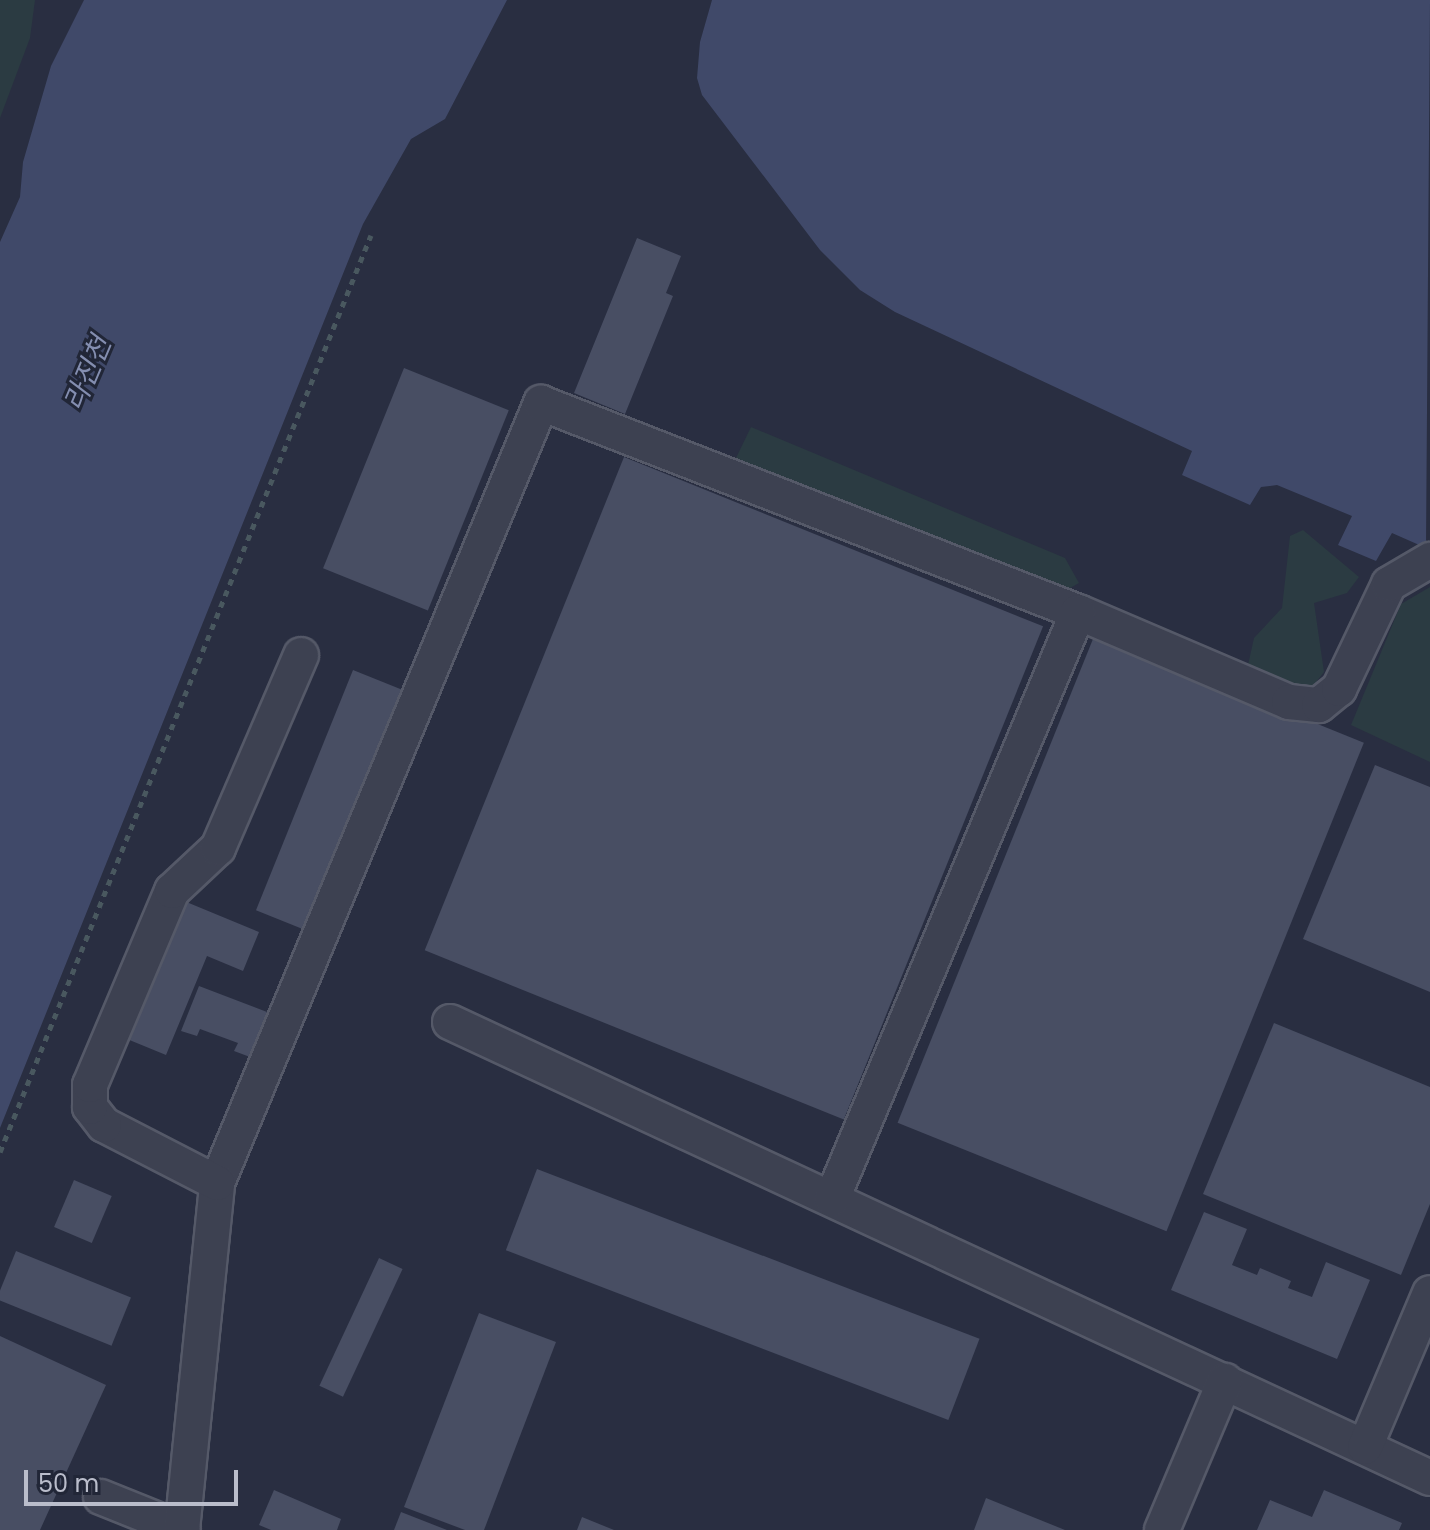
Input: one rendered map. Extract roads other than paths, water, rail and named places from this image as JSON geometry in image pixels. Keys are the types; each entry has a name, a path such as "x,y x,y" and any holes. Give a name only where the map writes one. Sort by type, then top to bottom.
{"lane":[{"path":"101,1497 183,1530 217,1183 541,403 1078,612 1289,702 1319,705 1339,689 1389,584 1430,560"},
{"path":"832,1199 1078,612"},
{"path":"217,1183 104,1125 90,1107 90,1085 172,891 218,848 301,655"},
{"path":"450,1022 1430,1478"},
{"path":"1365,1447 1430,1293"},
{"path":"1162,1530 1225,1381"}],"water":[{"name":"라진천","path":"84,0 507,0 445,119 411,139 363,224 0,1128 0,242 20,197 23,162 51,66"},
{"path":"712,0 1430,0 1426,548 1392,533 1376,561 1338,545 1352,516 1277,485 1261,487 1250,505 1182,475 1192,451 895,312 860,290 820,250 702,95 697,78 700,42"}]}
